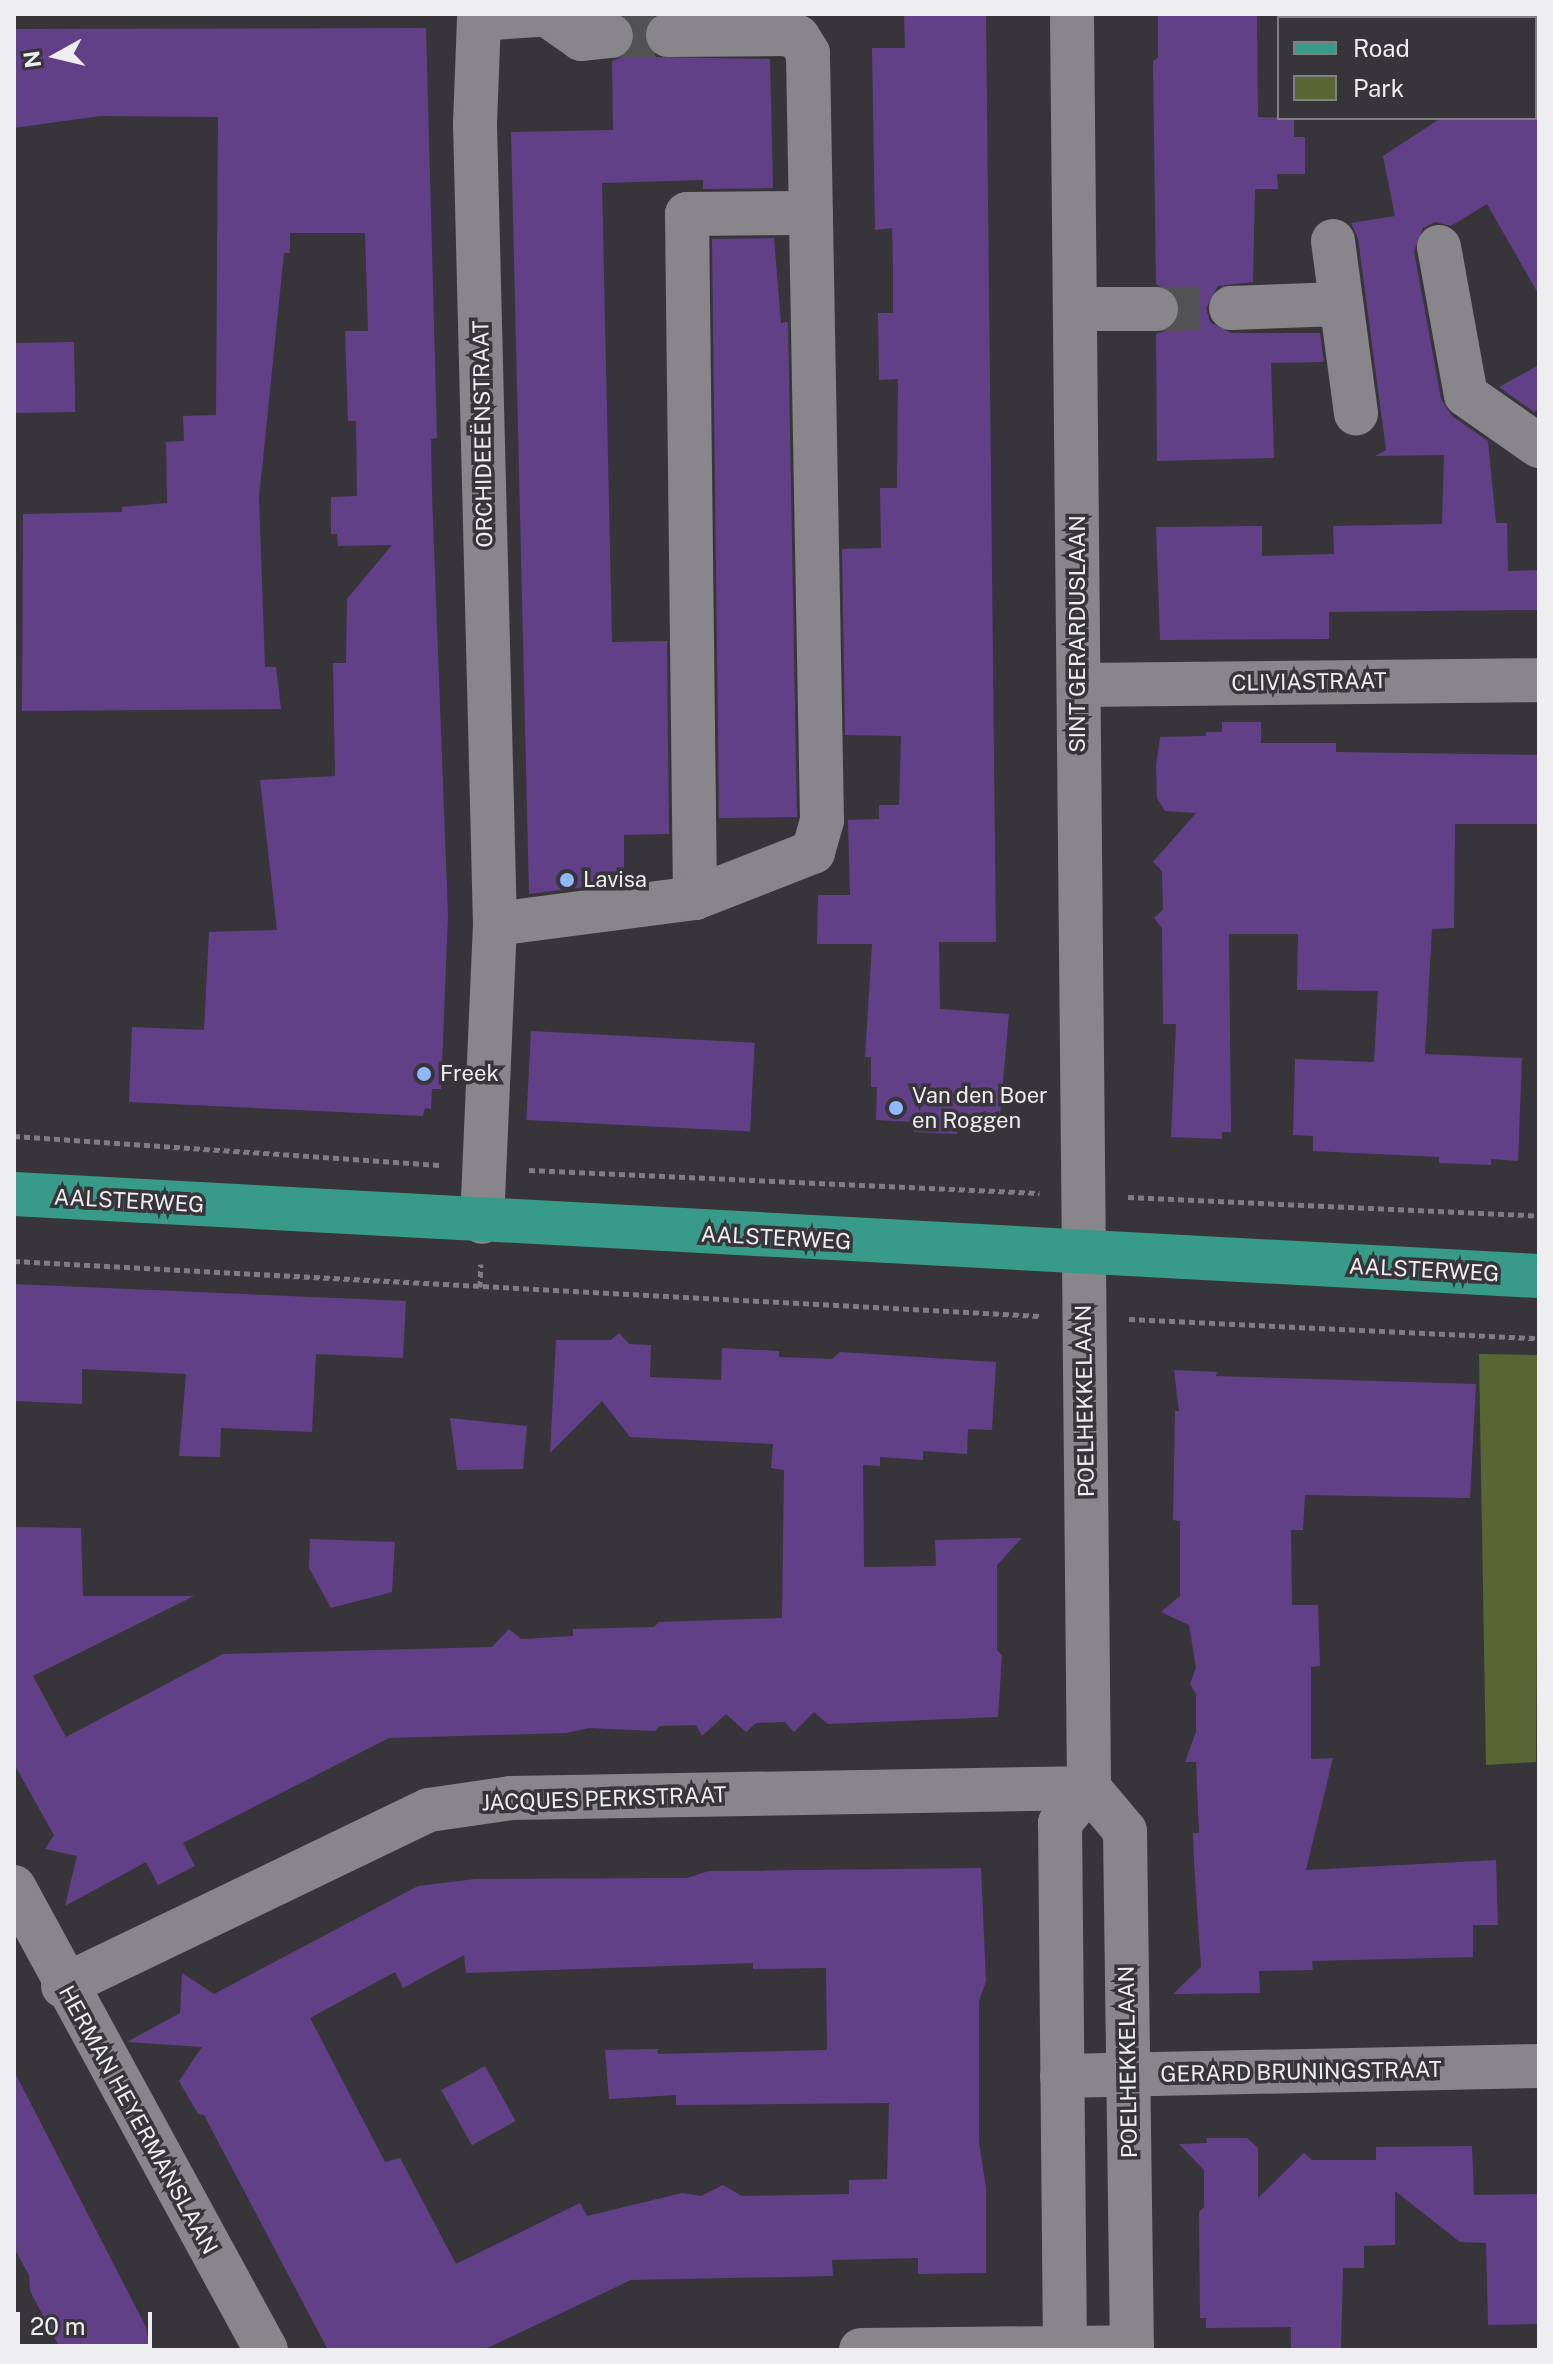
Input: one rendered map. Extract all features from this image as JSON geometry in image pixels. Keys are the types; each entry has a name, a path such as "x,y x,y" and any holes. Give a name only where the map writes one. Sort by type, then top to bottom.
{"main road":[{"name":"AALSTERWEG","path":"14,1194 482,1222 1539,1276"}],"street":[{"name":"SINT GERARDUSLAAN","path":"1072,14 1083,1254"},
{"name":"ORCHIDEEËNSTRAAT","path":"482,1222 495,924 475,124 477,16 550,16"},
{"path":"550,16 581,39 611,36"},
{"path":"495,924 695,898 813,852 822,820 808,53 798,37 668,35"},
{"path":"695,898 687,214 811,213"},
{"path":"1333,241 1356,413"},
{"path":"1439,247 1466,395 1539,446"},
{"path":"1231,308 1340,304"},
{"path":"1076,309 1156,309"},
{"name":"CLIVIASTRAAT","path":"1079,685 1539,680"},
{"name":"POELHEKKELAAN","path":"1083,1254 1089,1788 1125,1831 1132,2348"},
{"path":"1065,2349 1060,1823 1089,1788"},
{"name":"JACQUES PERKSTRAAT","path":"63,1986 429,1810 511,1798 1089,1788"},
{"name":"HERMAN HEYERMANSLAAN","path":"14,1887 63,1986 266,2350"},
{"name":"GERARD BRUNINGSTRAAT","path":"1062,2076 1539,2066"},
{"path":"861,2350 1132,2348"}],"path":[{"path":"14,1136 484,1168 1539,1216"},
{"path":"14,1261 1539,1338"}],"green space":[{"path":"1479,1354 1539,1355 1536,1762 1486,1765"}],"building":[{"path":"622,14 655,14 643,36 656,57 770,59 773,188 703,189 703,180 602,183 612,642 667,641 669,834 624,835 624,882 529,894 511,132 613,130 612,61 626,56 636,34"},
{"path":"904,14 986,14 996,942 939,942 940,1009 1009,1014 999,1127 958,1125 957,1134 914,1132 914,1122 876,1120 877,1087 871,1087 871,1057 865,1057 872,944 817,944 818,895 850,895 848,820 879,819 879,805 899,805 901,736 845,735 842,549 881,548 880,488 897,488 898,379 879,380 878,313 893,313 893,267 892,228 875,230 872,48 905,48"},
{"path":"1158,14 1257,14 1258,117 1294,120 1294,137 1305,137 1305,174 1277,174 1278,189 1255,189 1253,282 1218,286 1206,308 1210,322 1231,333 1320,333 1324,362 1271,363 1274,458 1157,461 1156,334 1169,330 1181,310 1177,296 1156,284 1153,61 1158,58"},
{"path":"426,28 437,438 431,439 432,495 448,916 441,1089 432,1089 431,1109 425,1108 423,1116 129,1102 132,1027 204,1030 209,932 277,930 260,780 335,776 333,663 346,663 347,599 392,545 338,546 337,534 331,534 331,497 357,496 356,421 348,421 345,331 368,331 365,233 290,233 290,253 284,253 259,498 265,667 276,667 281,709 22,711 23,514 122,512 122,507 167,503 166,442 184,441 183,416 216,415 218,117 100,116 14,128 14,29"},
{"path":"1539,118 1539,295 1487,204 1451,226 1435,222 1423,228 1414,251 1441,399 1452,416 1488,441 1496,523 1507,523 1508,571 1539,570 1539,610 1329,612 1329,639 1160,640 1156,527 1262,526 1262,556 1334,554 1333,526 1442,524 1444,455 1375,456 1386,450 1358,238 1351,223 1395,216 1383,156 1438,120"},
{"path":"774,238 781,323 788,322 797,817 719,818 712,239"},
{"path":"74,342 75,412 15,413 14,343"},
{"path":"1539,365 1539,409 1534,412 1499,387"},
{"path":"1222,722 1261,722 1261,743 1336,743 1336,752 1539,755 1539,824 1455,824 1454,928 1432,929 1425,1054 1522,1058 1518,1161 1491,1159 1491,1165 1439,1163 1439,1157 1313,1151 1313,1136 1293,1135 1295,1059 1374,1062 1378,991 1297,990 1298,934 1229,934 1231,1132 1222,1132 1222,1139 1171,1137 1176,1024 1163,1024 1162,928 1154,918 1163,910 1162,871 1153,862 1196,813 1165,811 1157,798 1156,766 1160,737 1206,736 1206,732 1222,732"},
{"path":"531,1031 755,1043 750,1132 526,1120"},
{"path":"14,1284 406,1301 403,1358 316,1354 312,1432 221,1428 220,1457 179,1456 186,1374 82,1369 82,1404 14,1401"},
{"path":"619,1333 629,1344 651,1345 650,1377 721,1380 722,1348 779,1351 779,1357 832,1359 840,1352 996,1362 992,1430 968,1429 967,1454 923,1451 923,1460 880,1457 880,1466 863,1465 864,1567 936,1566 935,1540 1022,1538 997,1565 997,1650 1002,1655 998,1717 828,1724 814,1712 794,1732 785,1722 756,1723 746,1732 726,1714 702,1736 696,1725 660,1726 655,1731 589,1728 566,1733 389,1738 183,1843 195,1866 158,1885 146,1862 65,1906 77,1856 45,1849 54,1835 14,1764 14,1527 81,1528 83,1596 194,1596 33,1676 66,1737 223,1654 492,1647 509,1629 521,1639 573,1636 573,1629 654,1627 659,1622 782,1618 784,1470 771,1468 773,1444 630,1437 602,1401 550,1453 556,1340 611,1340"},
{"path":"1174,1370 1217,1372 1216,1376 1476,1384 1470,1498 1305,1495 1303,1530 1291,1530 1292,1605 1318,1605 1320,1666 1311,1667 1311,1759 1333,1758 1306,1870 1496,1860 1498,1925 1473,1925 1473,1957 1312,1961 1313,1970 1259,1971 1260,1993 1173,1994 1201,1967 1193,1833 1199,1833 1196,1762 1185,1762 1196,1732 1196,1694 1190,1684 1196,1668 1189,1625 1161,1612 1180,1596 1180,1521 1173,1520 1175,1411 1179,1411"},
{"path":"450,1418 527,1426 523,1469 457,1470"},
{"path":"310,1539 395,1542 392,1592 331,1608 309,1568"},
{"path":"981,1868 986,1981 979,2001 979,2142 986,2188 986,2273 918,2274 918,2258 832,2260 833,2276 631,2280 483,2350 328,2350 204,2115 198,2114 179,2081 202,2047 127,2042 180,2013 182,1973 214,1994 418,1886 475,1879 687,1878 709,1871","holes":["464,1955 466,1973 753,1963 753,1969 826,1968 827,2050 658,2054 658,2049 605,2050 609,2099 676,2095 676,2105 889,2103 887,2179 849,2180 849,2194 742,2196 723,2185 701,2196 682,2193 587,2216 580,2203 456,2264 400,2158 385,2162 310,2018 395,1972 403,1988"]},
{"path":"485,2066 516,2121 472,2145 441,2090"},
{"path":"14,2071 146,2327 150,2350 61,2350 30,2291 29,2275 14,2248"},
{"path":"1206,2138 1247,2138 1258,2148 1258,2198 1304,2153 1312,2160 1376,2160 1376,2147 1472,2146 1474,2195 1539,2194 1539,2324 1488,2325 1486,2243 1460,2242 1395,2191 1395,2245 1364,2246 1364,2268 1343,2268 1341,2350 1291,2350 1291,2327 1206,2328 1206,2318 1200,2318 1199,2212 1204,2207 1204,2170 1179,2144 1207,2143"}],"tunnel":[{"path":"611,36 668,35"},
{"path":"1156,309 1231,308"}],"place":[{"name":"Lavisa","path":"567,880"},
{"name":"Freek","path":"424,1074"},
{"name":"Van den Boer en Roggen","path":"896,1108"}]}
